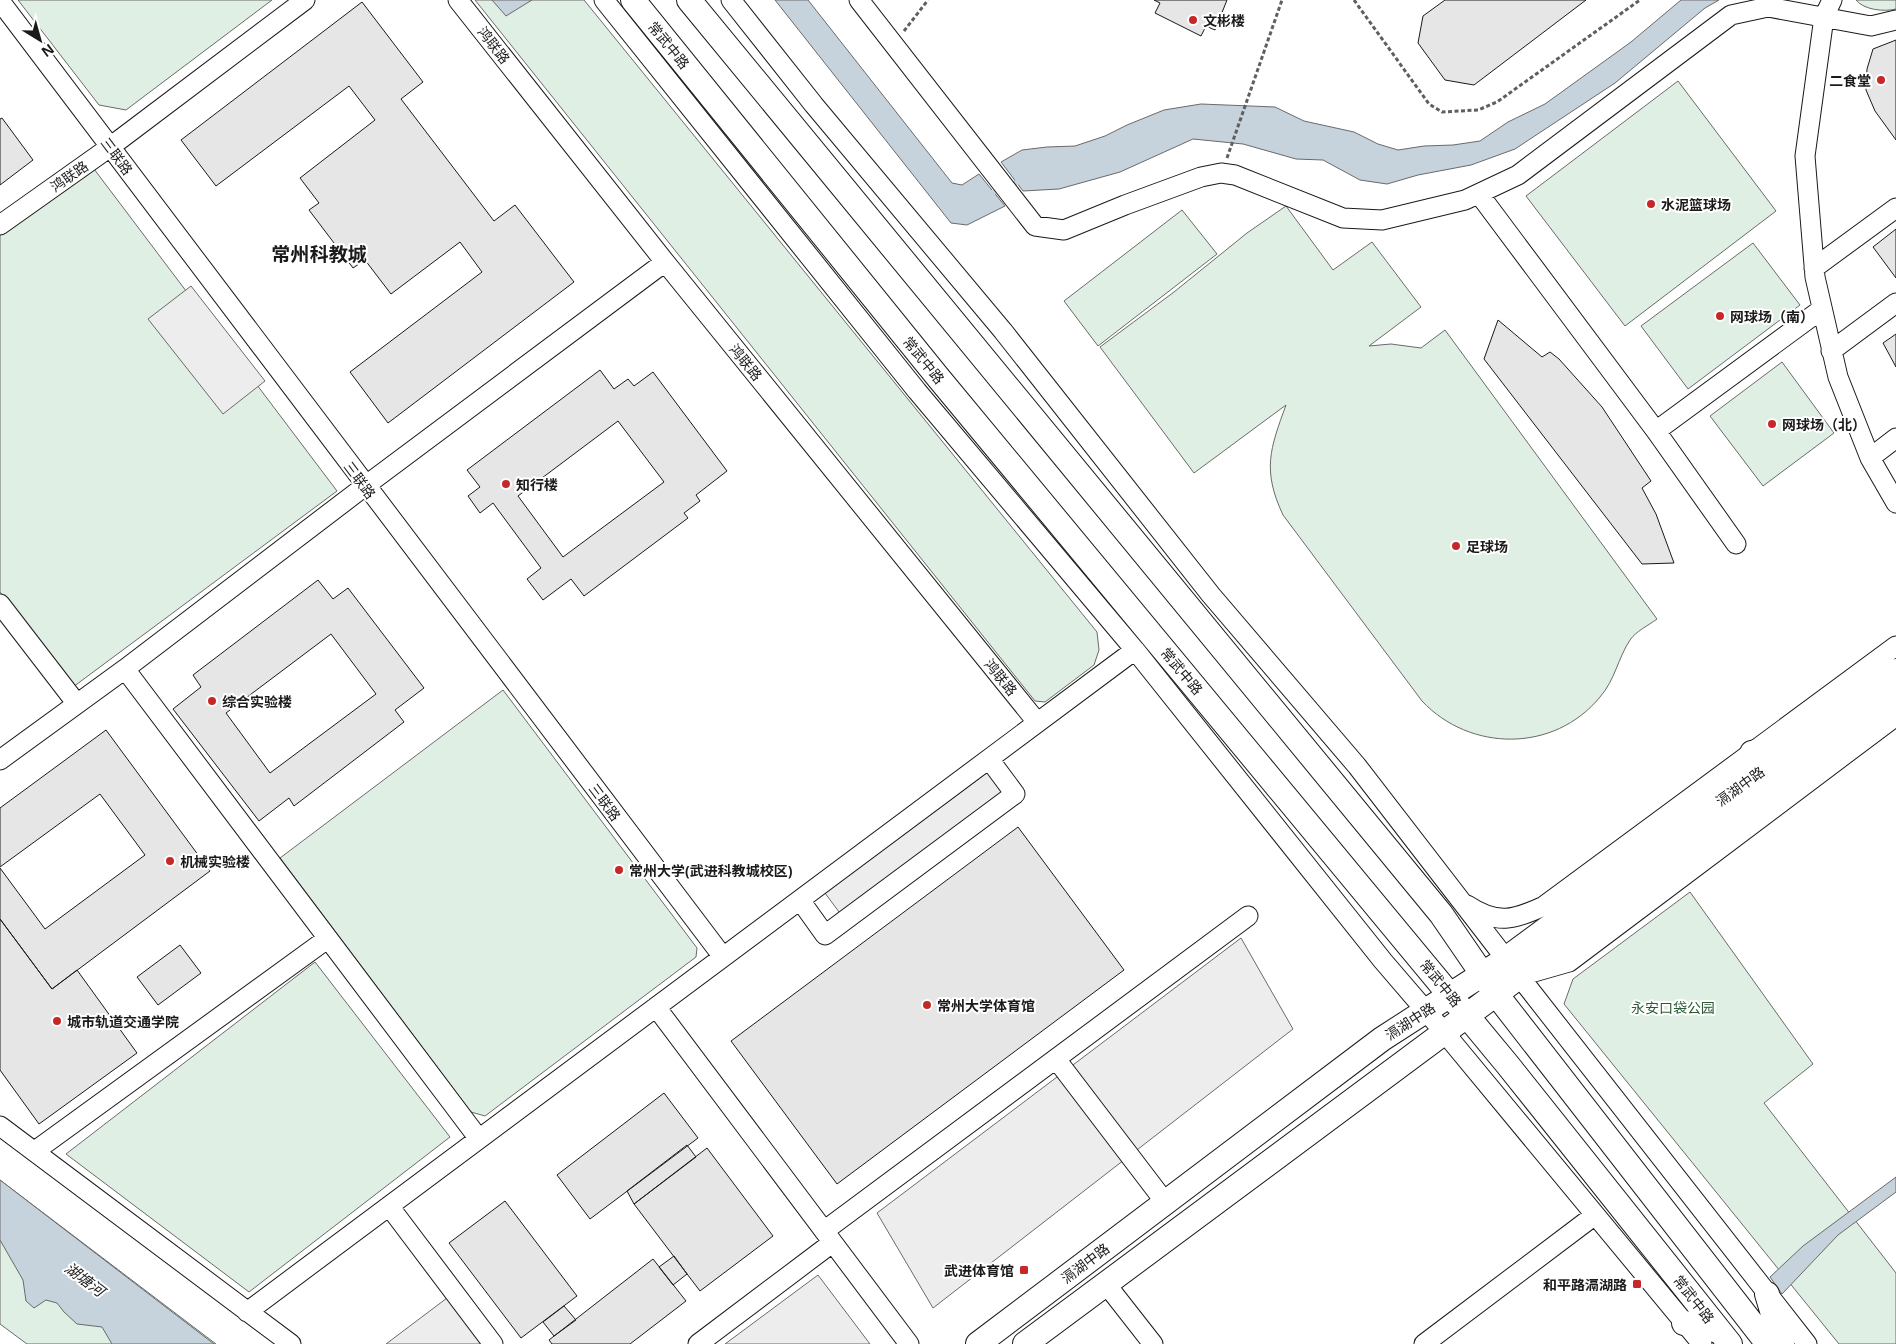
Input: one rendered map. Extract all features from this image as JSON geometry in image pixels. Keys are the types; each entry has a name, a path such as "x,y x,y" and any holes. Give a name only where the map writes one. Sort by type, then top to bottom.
{"main road":[{"name":"常武中路","path":"633,0 937,376 1467,1015 1722,1341"},
{"path":"689,0 1441,914 1496,994 1768,1344"},
{"name":"滆湖中路","path":"1025,1344 1496,994 1512,968 1801,741 1896,671"},
{"name":"滆湖中路","path":"978,1344 1382,1039 1482,975 1512,968 1896,692"},
{"path":"1752,753 1801,741"},
{"path":"1767,1294 1782,1344"},
{"path":"1684,1323 1722,1341"}],"street":[{"name":"鸿联路","path":"0,225 110,148 305,0"},
{"name":"鸿联路","path":"458,0 665,262 1037,722"},
{"path":"604,0 917,391 1135,650 1383,961 1426,1010 1684,1323"},
{"path":"731,0 814,105 1003,331 1211,595 1358,766 1512,968 1807,1344"},
{"path":"860,0 978,155 1035,226 1064,230 1192,180 1221,173 1235,176 1343,218 1382,220 1465,200 1518,175 1731,15 1768,7 1828,8 1871,26 1896,20"},
{"name":"三联路","path":"0,1 723,957"},
{"path":"1828,8 1805,156 1814,268 1838,377 1870,458 1896,503"},
{"path":"1479,194 1656,431 1736,544"},
{"path":"1814,268 1896,208"},
{"path":"0,760 125,669 365,486 665,262"},
{"path":"1831,350 1896,303"},
{"path":"1656,431 1822,309"},
{"path":"1870,458 1896,438"},
{"path":"0,604 77,704"},
{"path":"1462,902 1479,913 1497,919 1511,919 1544,906 1896,646"},
{"path":"247,1312 1135,650"},
{"path":"125,669 478,1139"},
{"path":"1512,968 1569,962 1896,716"},
{"path":"800,900 825,934 1015,794 989,759"},
{"path":"698,1344 828,1237 1056,1058 1248,916"},
{"path":"36,1151 328,938"},
{"path":"656,1007 909,1344"},
{"path":"1056,1058 1165,1202"},
{"path":"0,1126 36,1151 291,1344"},
{"path":"389,1206 493,1344"},
{"path":"1424,1344 1595,1215"},
{"path":"1106,1284 1153,1344"}],"path":[{"path":"894,44 928,0"},
{"path":"1230,149 1245,100 1282,0"},
{"path":"1354,0 1429,104 1442,112 1478,110 1497,102 1640,0"}],"green space":[{"path":"18,0 272,0 126,110 99,105"},
{"path":"475,0 584,0 1097,632 1099,650 1094,665 1045,702 1035,701"},
{"path":"1856,0 1896,0 1896,9 1874,9 1864,6"},
{"name":"水泥篮球场","path":"1678,81 1776,211 1625,326 1526,196"},
{"path":"91,165 337,491 73,687 0,592 0,235"},
{"path":"1286,206 1333,270 1372,242 1421,307 1369,346 1391,344 1421,348 1445,330 1657,619 1632,637 1600,697 1581,715 1560,728 1536,736 1512,739 1487,737 1464,730 1442,718 1422,701 1283,515 1272,485 1271,460 1272,447 1286,405 1194,473 1100,347 1174,292 1247,233"},
{"path":"1182,210 1217,254 1098,346 1064,301"},
{"name":"网球场（南）","path":"1753,243 1800,305 1688,389 1641,326"},
{"name":"网球场（北）","path":"1782,362 1834,433 1763,486 1710,416"},
{"path":"503,690 697,948 696,957 485,1116 471,1112 280,858"},
{"name":"永安口袋公园","path":"1690,892 1813,1064 1764,1103 1896,1273 1896,1344 1839,1344 1564,1004 1573,979"},
{"path":"315,962 450,1137 249,1292 66,1154"},
{"path":"0,1180 216,1344 27,1344 0,1324"}],"shaded area":[{"path":"191,286 265,381 223,414 148,319"},
{"path":"988,772 1005,796 842,916 825,893"},
{"path":"1241,938 1293,1029 933,1308 877,1213"},
{"path":"818,1275 870,1344 725,1344"},
{"path":"447,1298 483,1344 386,1344"}],"water":[{"path":"492,0 532,0 506,16"},
{"path":"775,0 808,0 952,183 962,185 979,174 1005,206 967,225 951,223"},
{"path":"1681,0 1719,0 1705,8 1615,83 1515,149 1471,165 1418,175 1387,184 1360,180 1323,160 1296,159 1243,144 1193,139 1120,172 1059,189 1023,191 1001,162 1022,150 1075,146 1105,136 1164,110 1201,104 1275,107 1304,121 1354,132 1378,144 1398,150 1480,141 1508,122 1545,104 1631,42"},
{"path":"1896,1177 1896,1192 1838,1235 1782,1294 1770,1277 1803,1246"},
{"name":"湖塘河","path":"0,1180 214,1344 112,1344 102,1327 77,1324 57,1303 46,1300 34,1308 26,1301 23,1280 0,1240"}],"building":[{"name":"文彬楼","path":"1154,0 1227,0 1215,30 1206,26 1201,36 1155,13 1160,3"},
{"path":"1445,0 1586,0 1474,85 1445,80 1418,43 1423,16"},
{"path":"362,2 423,82 401,99 494,221 515,205 574,282 388,423 350,372 482,272 460,242 391,294 365,260 353,268 309,210 319,203 300,178 375,120 349,86 216,186 181,140"},
{"name":"二食堂","path":"1896,40 1896,140 1875,111 1866,90 1867,69 1873,49"},
{"path":"2,118 33,160 0,185 0,119"},
{"path":"1896,229 1896,278 1873,247"},
{"path":"1498,320 1542,357 1550,352 1559,359 1602,407 1651,481 1642,488 1656,514 1674,563 1642,564 1484,359"},
{"path":"1896,334 1896,367 1883,343"},
{"name":"知行楼","path":"600,370 614,389 628,379 634,386 653,372 727,471 696,495 700,501 684,513 688,518 584,596 571,579 543,600 527,579 541,568 493,503 480,513 468,496 480,487 467,470","holes":["618,421 664,482 563,557 518,496"]},
{"name":"综合实验楼","path":"318,580 333,599 348,588 424,688 395,710 404,722 294,806 289,798 259,821 173,709 201,687 193,675","holes":["331,634 376,694 270,773 226,713"]},
{"name":"机械实验楼","path":"106,730 210,871 52,989 0,919 0,868 45,929 145,855 100,794 0,867 0,808"},
{"name":"常州大学体育馆","path":"1018,827 1124,970 837,1184 731,1041"},
{"name":"城市轨道交通学院","path":"0,919 52,989 77,970 137,1053 39,1124 0,1070"},
{"path":"180,945 201,973 158,1005 137,977"},
{"path":"664,1093 698,1138 590,1219 557,1175"},
{"path":"687,1145 696,1157 634,1204 627,1191"},
{"path":"707,1148 773,1236 700,1291 634,1204"},
{"path":"505,1201 577,1296 521,1338 449,1243"},
{"path":"674,1256 687,1274 673,1285 659,1267"},
{"path":"653,1259 686,1301 630,1344 552,1344 549,1340"},
{"path":"564,1306 576,1320 554,1336 543,1322"}],"waterway":[{"path":"989,194 1023,180"}],"place":[{"name":"文彬楼","path":"1193,20"},
{"name":"二食堂","path":"1881,80"},
{"name":"水泥篮球场","path":"1651,204"},
{"name":"网球场（南）","path":"1720,316"},
{"name":"网球场（北）","path":"1772,424"},
{"name":"知行楼","path":"506,484"},
{"name":"足球场","path":"1456,546"},
{"name":"综合实验楼","path":"212,701"},
{"name":"机械实验楼","path":"170,861"},
{"name":"常州大学(武进科教城校区)","path":"619,870"},
{"name":"常州大学体育馆","path":"927,1005"},
{"name":"城市轨道交通学院","path":"57,1021"},
{"name":"武进体育馆","path":"1024,1270"},
{"name":"和平路滆湖路","path":"1637,1284"}],"district":[{"name":"常州科教城","path":"319,254"}]}
